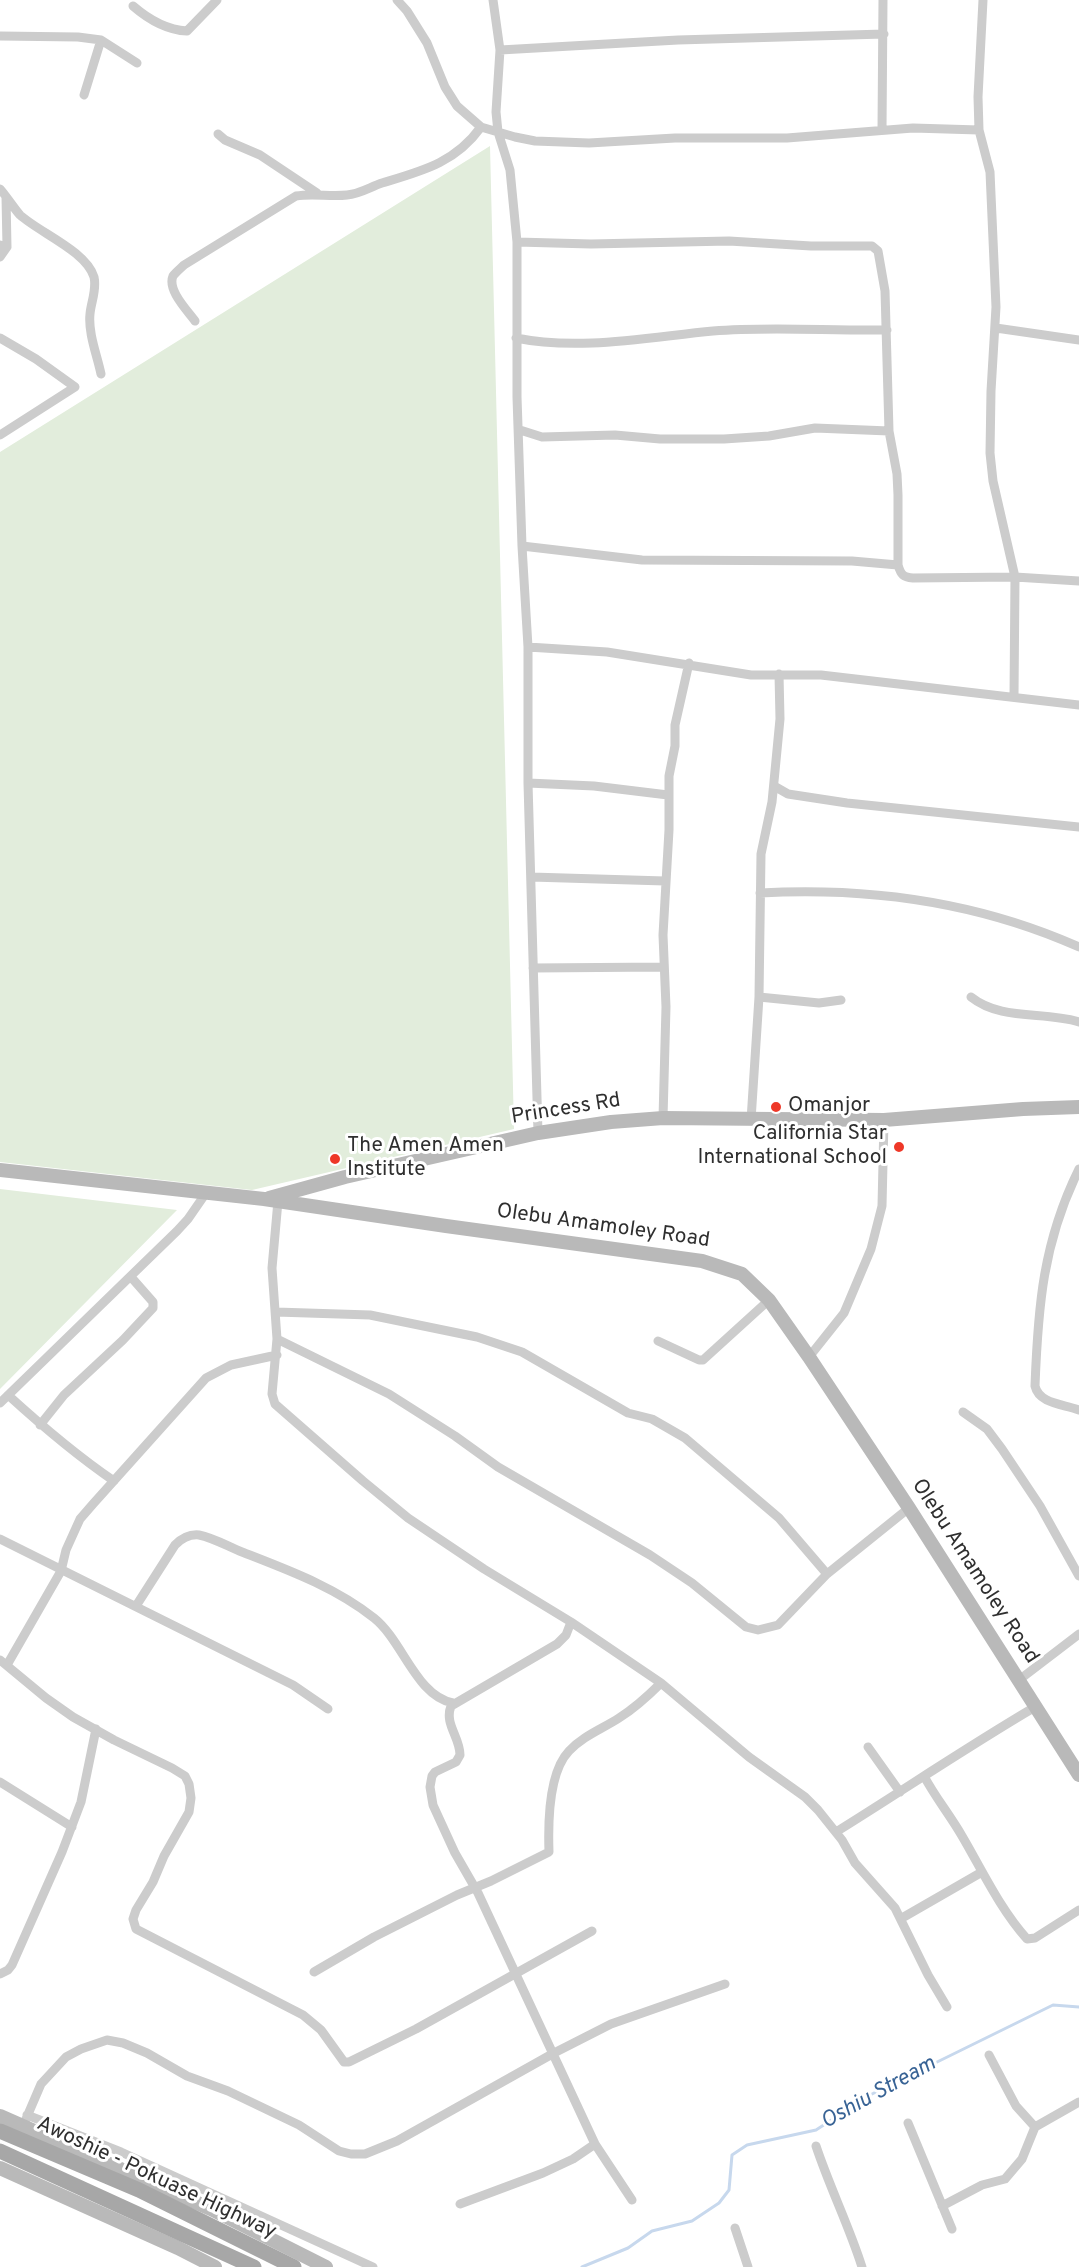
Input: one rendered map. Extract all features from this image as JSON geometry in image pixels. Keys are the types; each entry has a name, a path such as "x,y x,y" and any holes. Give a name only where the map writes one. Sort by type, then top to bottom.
{"main road":[{"name":"Awoshie - Pokuase Highway","path":"0,2131 139,2190 294,2267"},
{"name":"Awoshie - Pokuase Highway","path":"0,2151 254,2267"},
{"path":"93,2194 103,2175"}],"street":[{"path":"133,6 151,20 176,30 187,31 217,0"},
{"path":"397,0 407,11 427,43 457,106 481,127 535,141 589,143 675,138 787,138 937,128 979,130"},
{"path":"407,11 411,0"},
{"path":"493,0 500,50 496,104 498,132 510,171 517,242 516,338 522,546 528,646 528,783 538,1133"},
{"path":"882,130 883,0"},
{"path":"983,0 978,97 979,130 990,172 996,328 991,391 990,453 993,481 1015,577 1014,696"},
{"path":"500,50 678,40 884,34"},
{"path":"0,36 78,37 101,40 137,63"},
{"path":"84,95 101,40"},
{"path":"195,321 172,285 173,277 184,265 296,196 346,195 362,192 380,183 403,178 436,165 470,142 481,127"},
{"path":"218,134 225,140 260,155 298,182 322,195"},
{"path":"0,256 4,246 3,193"},
{"path":"3,193 19,214 76,254 94,277 90,325 101,374"},
{"path":"517,242 591,244 729,241 811,246 872,246 878,252 882,270 887,330 889,431 897,474 898,565 901,574 905,577 1015,577 1079,581"},
{"path":"996,328 1079,340"},
{"path":"516,338 536,342 572,344 723,331 887,330"},
{"path":"0,338 36,359 75,387 0,435"},
{"path":"519,430 542,437 615,435 660,439 769,436 815,428 889,431"},
{"path":"522,546 642,561 852,561 898,565"},
{"path":"528,646 607,652 689,663 751,675 821,675 1079,705"},
{"path":"663,1118 666,1007 665,881 669,830 669,776 675,746 675,725 689,663"},
{"path":"751,1120 759,997 761,854 774,786 780,719 779,675"},
{"path":"528,783 594,786 668,795"},
{"path":"774,786 788,794 799,796 1079,827"},
{"path":"531,877 665,881"},
{"path":"760,893 810,891 935,902 1005,918 1041,930 1079,947"},
{"path":"533,968 664,967"},
{"path":"759,997 819,1003 841,1000"},
{"path":"971,997 981,1005 1005,1011 1079,1022"},
{"name":"Princess Rd","path":"271,1200 345,1177 538,1133 611,1122 663,1118 884,1120 1079,1107"},
{"path":"810,1357 844,1313 871,1249 882,1206 884,1120"},
{"path":"1079,1168 1063,1203 1046,1257 1039,1314 1035,1386 1039,1396 1079,1410"},
{"name":"Olebu Amamoley Road","path":"0,1170 271,1200 446,1227 702,1260 742,1274 769,1300 810,1357 1035,1707 1076,1766"},
{"path":"0,1403 188,1220 206,1193"},
{"path":"271,1200 272,1268 278,1339 272,1394 280,1409 408,1518 662,1683 749,1757 805,1797 836,1832 855,1863 878,1887 902,1918 928,1975 947,2007"},
{"path":"40,1425 64,1395 123,1340 153,1308 153,1302 131,1277"},
{"path":"657,1341 703,1360 769,1300"},
{"path":"276,1312 370,1314 477,1337 522,1352 628,1413 652,1419 685,1438 779,1518 827,1574"},
{"path":"278,1339 388,1394 455,1436 498,1467 650,1555 692,1583 746,1627 758,1630 778,1625 827,1574 909,1508"},
{"path":"277,1355 231,1365 206,1378 80,1519 66,1550 61,1571 3,1662 46,1698 96,1730 185,1776 191,1789 189,1812 136,1910 133,1919 136,1929 303,2015 321,2030 344,2062 349,2062 417,2029 592,1931"},
{"path":"8,1395 78,1456 114,1481"},
{"path":"963,1412 987,1429 1002,1449 1040,1506 1079,1576"},
{"path":"136,1606 181,1538 199,1535 298,1574 325,1587 373,1617 395,1639 429,1691 444,1701 453,1703"},
{"path":"0,1539 293,1685 328,1709"},
{"path":"571,1622 566,1635 557,1644 501,1678 453,1703 449,1712 449,1720 459,1745 460,1755 456,1762 435,1772 430,1781 430,1793 442,1827 475,1887 595,2144 632,2200"},
{"path":"1019,1680 1079,1634"},
{"path":"314,1972 374,1937 549,1852 552,1789 556,1774 567,1752 589,1734 639,1705 662,1683"},
{"path":"836,1832 962,1750 1035,1707"},
{"path":"0,1974 12,1965 72,1827 81,1802 96,1730"},
{"path":"868,1747 900,1792"},
{"path":"924,1776 982,1872 1027,1939 1035,1938 1079,1910"},
{"path":"0,1782 72,1827"},
{"path":"902,1918 982,1872"},
{"path":"25,2121 41,2084 66,2057 107,2040 131,2047 187,2076 228,2091 299,2126 339,2151 365,2154 397,2141 610,2024 725,1984"},
{"path":"989,2055 1016,2106 1035,2127"},
{"path":"942,2206 982,2185 1005,2179 1011,2174 1029,2146 1035,2127 1079,2102"},
{"path":"0,2116 25,2121 162,2171 373,2267"},
{"path":"908,2123 952,2229"},
{"path":"62,2136 326,2267"},
{"path":"460,2204 543,2173 573,2159 595,2144"},
{"path":"816,2146 828,2183 853,2237 862,2267"},
{"path":"0,2168 215,2267"},
{"path":"154,2183 162,2171"},
{"path":"735,2228 748,2267"}],"green space":[{"path":"490,146 514,1129 252,1190 0,1162 0,452"},
{"path":"0,1189 177,1210 0,1389"}],"waterway":[{"name":"Oshiu Stream","path":"582,2267 628,2248 652,2231 692,2221 719,2203 729,2190 732,2155 747,2145 816,2130 870,2095 1053,2005 1079,2007"}],"place":[{"name":"Omanjor","path":"776,1107"},
{"name":"California Star International School","path":"899,1147"},
{"name":"The Amen Amen Institute","path":"335,1159"}]}
